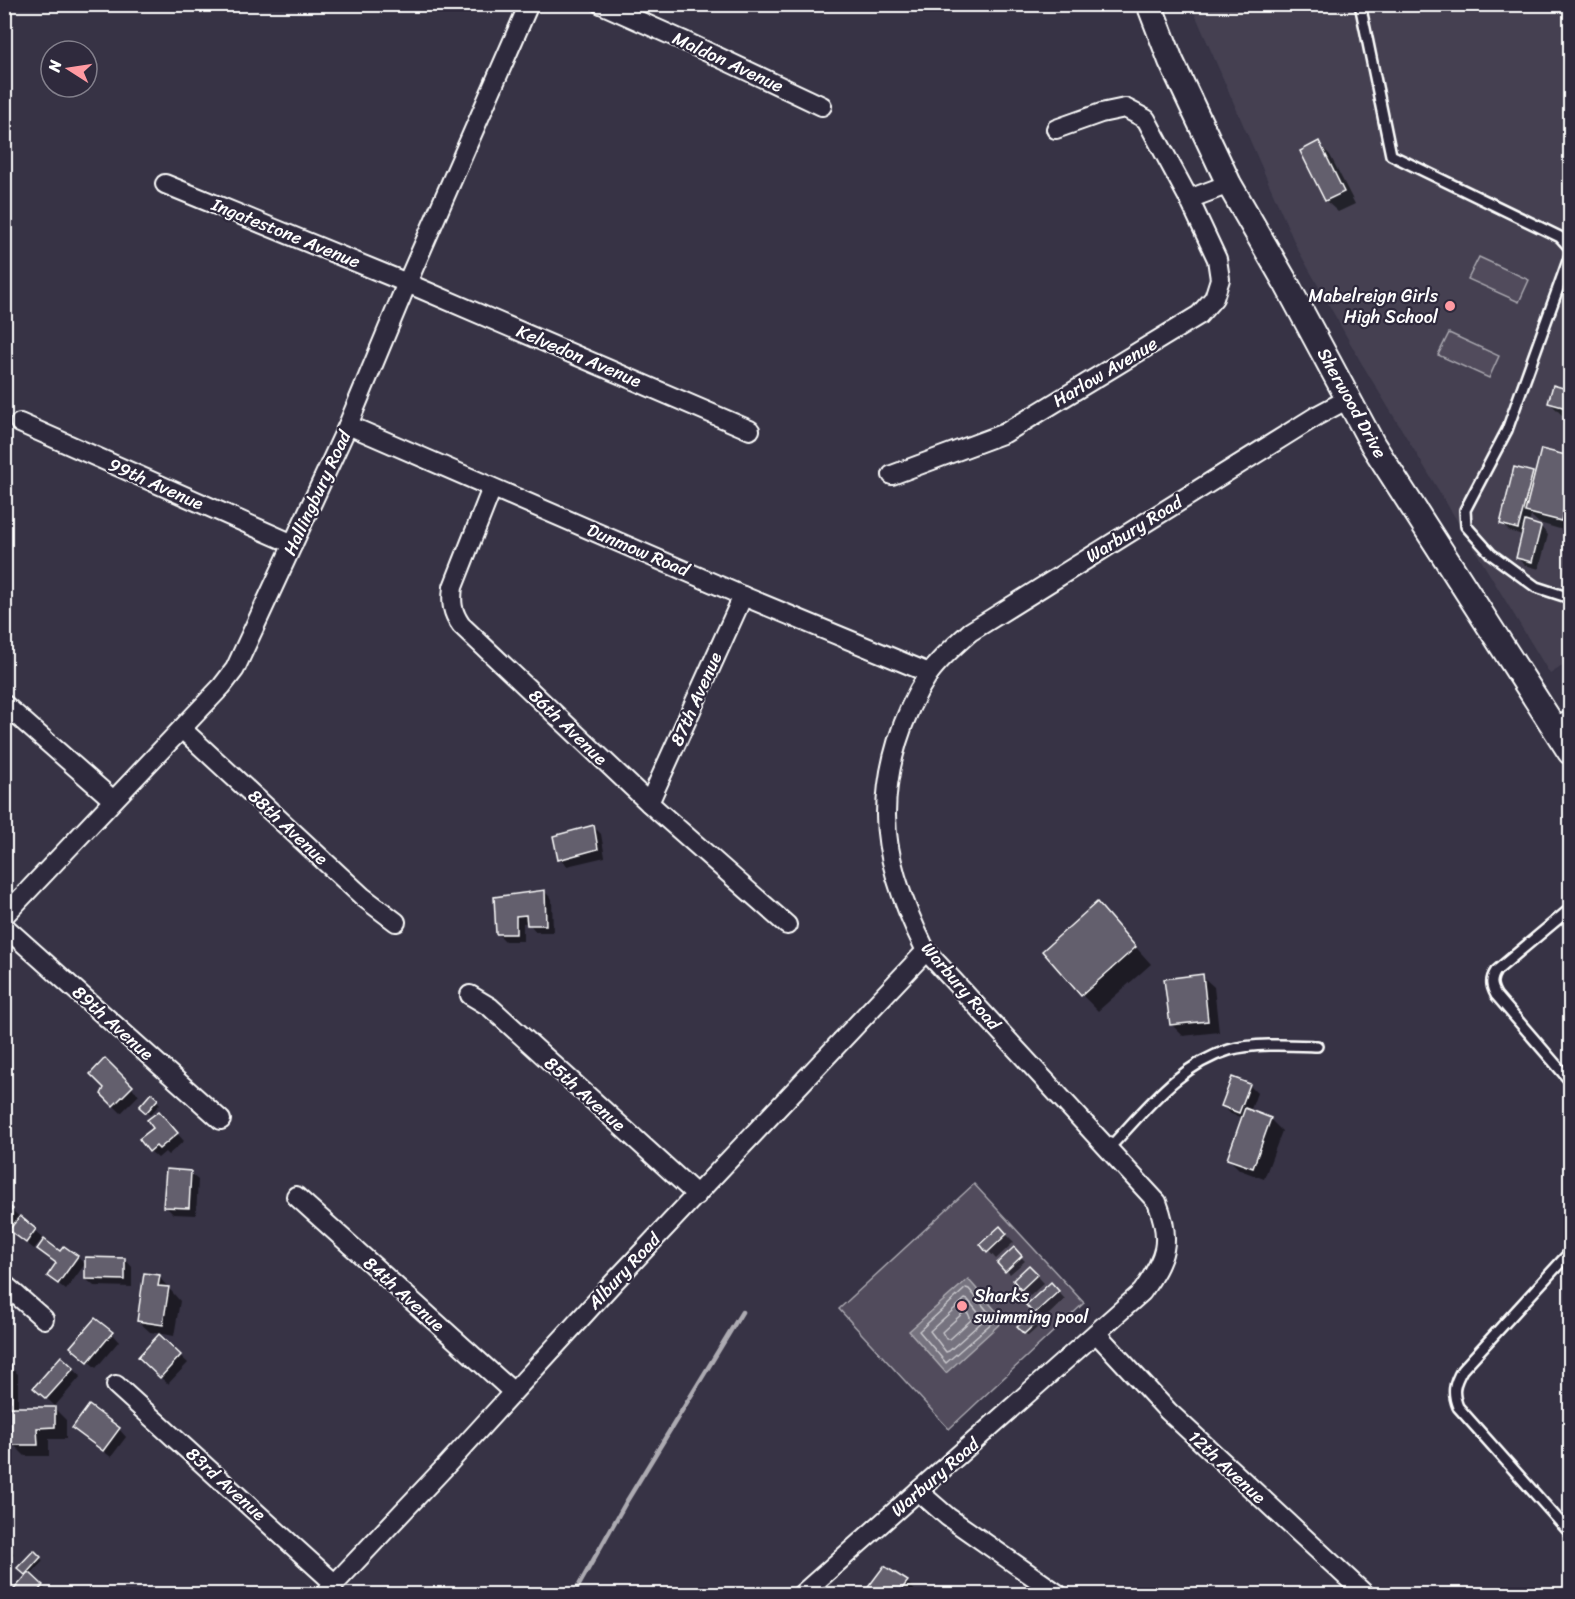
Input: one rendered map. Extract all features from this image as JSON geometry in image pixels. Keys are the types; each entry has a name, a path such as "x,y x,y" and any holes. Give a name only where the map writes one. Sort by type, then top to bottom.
{"street":[{"name":"Hallingbury Road","path":"4,916 182,729 235,669 348,425 407,282 529,4"},
{"name":"Maldon Avenue","path":"601,4 822,106"},
{"name":"Sherwood Drive","path":"1149,4 1171,61 1229,183 1373,445 1562,725 1570,752"},
{"path":"1056,129 1125,108 1146,119 1189,199 1229,183"},
{"name":"Ingatestone Avenue","path":"165,184 407,282"},
{"name":"Harlow Avenue","path":"892,475 1005,433 1199,315 1214,298 1220,279 1217,259 1189,199"},
{"name":"Kelvedon Avenue","path":"407,282 750,430"},
{"name":"Warbury Road","path":"802,1594 1142,1292 1154,1275 1163,1255 1166,1240 1164,1221 1157,1202 926,951 913,925 898,884 889,845 886,816 888,785 894,754 912,704 929,673 970,632 1318,415 1348,399"},
{"name":"99th Avenue","path":"20,423 293,544"},
{"name":"Dunmow Road","path":"348,425 743,596 929,673"},
{"name":"86th Avenue","path":"492,488 453,587 452,603 455,616 461,625 649,803 787,925"},
{"name":"87th Avenue","path":"649,803 743,596"},
{"path":"4,704 112,800"},
{"name":"88th Avenue","path":"182,729 363,897 396,922"},
{"name":"89th Avenue","path":"4,926 221,1120"},
{"name":"Albury Road","path":"330,1589 445,1467 512,1391 926,951"},
{"name":"85th Avenue","path":"470,995 490,1007 697,1195"},
{"name":"84th Avenue","path":"296,1196 512,1391"},
{"path":"4,1284 44,1319"},
{"name":"12th Avenue","path":"1096,1333 1168,1411 1365,1594"},
{"name":"83rd Avenue","path":"116,1385 330,1589"},
{"path":"918,1491 948,1517 1058,1594"}],"lane":[{"path":"1360,4 1391,155 1560,237 1570,248"},
{"path":"1570,255 1507,430 1465,510 1466,526 1491,554 1536,587 1570,598"},
{"path":"1570,909 1496,971 1491,978 1491,987 1496,995 1570,1081"},
{"path":"1108,1149 1180,1075 1205,1061 1229,1050 1277,1044 1317,1046"},
{"path":"1570,1252 1462,1370 1455,1382 1454,1395 1458,1407 1570,1533"}],"shaded area":[{"name":"Mabelreign Girls High School","path":"1191,5 1570,5 1570,661 1550,674 1362,364 1297,248"},
{"path":"1479,257 1529,280 1519,302 1468,279"},
{"path":"1449,333 1499,356 1489,378 1438,355"},
{"name":"Sharks swimming pool","path":"974,1184 1084,1303 949,1429 839,1309"}],"water":[{"path":"968,1279 1004,1320 946,1373 909,1331"}],"building":[{"path":"1319,141 1344,192 1325,201 1300,151"},
{"path":"1553,385 1570,390 1570,409 1548,403"},
{"path":"1541,449 1570,456 1570,483 1561,521 1525,512"},
{"path":"1514,467 1533,472 1518,529 1500,524"},
{"path":"1525,521 1541,526 1532,562 1516,558"},
{"path":"594,825 598,849 558,860 553,836"},
{"path":"545,890 546,925 527,925 526,915 516,916 516,934 496,934 494,897"},
{"path":"1097,902 1136,947 1081,996 1042,951"},
{"path":"1203,974 1208,1021 1170,1025 1164,979"},
{"path":"105,1058 133,1086 113,1106 101,1094 104,1088 90,1074"},
{"path":"1232,1077 1250,1084 1239,1113 1221,1106"},
{"path":"151,1093 158,1099 146,1113 139,1107"},
{"path":"1245,1108 1271,1118 1253,1168 1227,1159"},
{"path":"159,1111 178,1133 159,1149 156,1146 149,1152 139,1139 153,1128 147,1120"},
{"path":"166,1169 191,1171 189,1208 163,1207"},
{"path":"4,1201 13,1209 4,1218"},
{"path":"20,1216 36,1229 26,1243 9,1230"},
{"path":"1000,1226 1007,1234 987,1253 980,1244"},
{"path":"44,1239 60,1251 64,1246 78,1256 58,1284 47,1276 56,1263 37,1249"},
{"path":"1014,1247 1022,1256 1005,1272 997,1263"},
{"path":"85,1257 125,1258 125,1280 85,1279"},
{"path":"1029,1265 1038,1274 1021,1290 1013,1280"},
{"path":"144,1273 160,1275 158,1286 169,1287 163,1325 137,1321"},
{"path":"1051,1282 1059,1291 1034,1314 1026,1305"},
{"path":"1028,1317 1035,1324 1024,1334 1017,1327"},
{"path":"95,1318 113,1332 88,1362 70,1347"},
{"path":"159,1334 181,1355 160,1378 138,1357"},
{"path":"61,1356 74,1368 46,1399 33,1388"},
{"path":"4,1365 11,1365 11,1401 4,1401"},
{"path":"89,1405 120,1428 103,1451 72,1428"},
{"path":"11,1407 55,1407 55,1427 37,1428 38,1445 11,1445"},
{"path":"34,1550 41,1557 25,1575 17,1568"},
{"path":"884,1566 908,1581 898,1594 863,1594"},
{"path":"29,1572 43,1585 36,1594 10,1594"}],"waterway":[{"path":"574,1594 625,1504 742,1312"}],"place":[{"name":"Mabelreign Girls High School","path":"1450,306"},
{"name":"Sharks swimming pool","path":"962,1306"}]}
